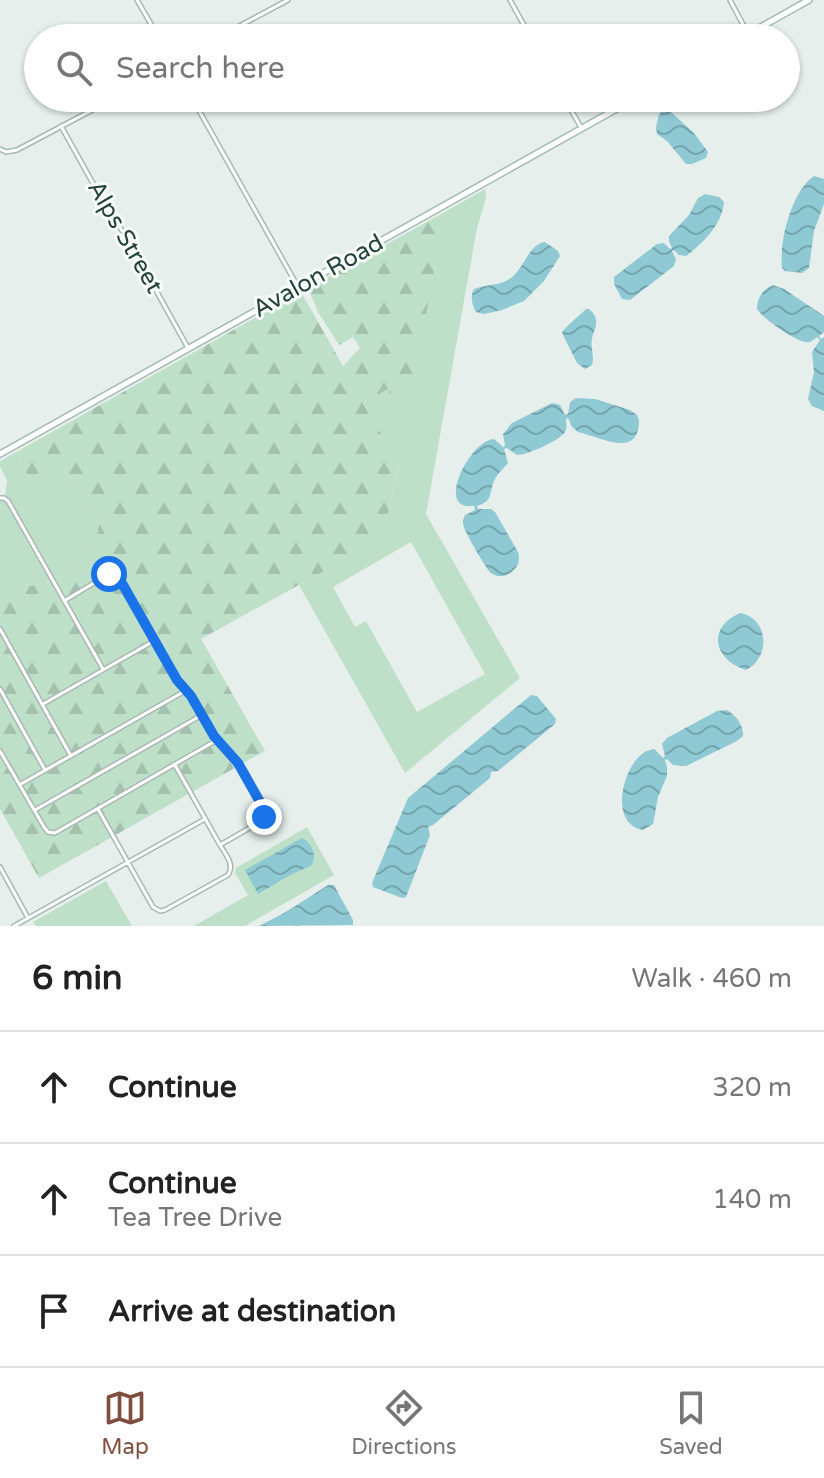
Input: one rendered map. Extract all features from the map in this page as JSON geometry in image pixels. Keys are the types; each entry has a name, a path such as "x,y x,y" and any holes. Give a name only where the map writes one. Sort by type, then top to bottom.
{"main road":[{"path":"766,24 809,0"},
{"name":"Avalon Road","path":"0,454 612,112"}],"street":[{"path":"137,0 151,24"},
{"path":"243,24 288,0"},
{"path":"510,0 523,24"},
{"path":"730,0 743,24"},
{"path":"0,149 6,152 17,150 88,112"},
{"path":"200,112 298,287"},
{"path":"572,112 582,129"},
{"name":"Alps Street","path":"61,126 188,349"},
{"path":"0,498 8,501 103,669"},
{"path":"64,601 109,574 117,575 185,691 217,740 238,763 264,809 264,817 220,845"},
{"path":"0,629 71,756"},
{"path":"43,704 154,641"},
{"path":"0,689 45,771"},
{"path":"20,785 185,691"},
{"path":"34,811 202,715"},
{"path":"1,755 48,832 55,833 217,740"},
{"path":"98,809 153,907 160,911 228,875 230,863 175,765"},
{"path":"14,926 205,819"},
{"path":"0,867 28,918"}],"green space":[{"path":"485,189 486,198 477,228 426,514 520,678 405,773 299,585 382,538 399,466 363,403 388,389 391,406 410,396 443,213","holes":["411,542 485,674 417,712 366,621 355,627 333,587"]},
{"path":"443,213 411,396 401,403 396,412 391,406 388,389 363,403 399,465 382,539 201,639 265,751 39,878 0,809 0,598 19,605 29,586 55,581 75,567 94,549 100,520 83,490 62,470 37,486 19,464 20,450 301,292 343,366 360,348 353,337 339,345 318,312 308,288"},
{"path":"20,450 19,464 62,470 83,490 100,520 94,549 55,581 29,586 19,605 0,598 0,501 5,497 7,480 0,461"},
{"path":"307,827 334,875 245,926 194,926 248,895 235,873 236,868"},
{"path":"106,881 132,926 36,926 33,922"}],"water":[{"path":"671,112 694,133 708,152 706,158 686,164 657,134 659,114"},
{"path":"814,176 824,179 824,204 814,231 809,268 802,273 785,271 782,257 788,218 799,193"},
{"path":"705,194 719,197 724,202 720,218 711,233 686,256 672,251 676,259 674,266 630,300 622,299 614,277 657,244 664,243 672,248 669,236 689,215 698,198"},
{"path":"545,242 560,256 544,281 524,301 502,310 484,314 476,312 472,300 474,289 511,278 535,247"},
{"path":"773,285 824,316 824,332 819,336 821,339 824,337 824,411 812,406 808,399 814,372 812,352 820,340 817,337 808,342 801,341 772,323 757,309 761,294"},
{"path":"586,309 594,314 596,323 592,365 585,369 577,363 562,333"},
{"path":"576,398 595,399 630,410 639,420 637,432 626,443 607,441 578,432 568,418 565,432 542,447 517,455 504,449 508,463 495,479 488,499 477,506 478,509 495,512 519,558 511,573 501,576 491,573 463,525 465,515 475,510 474,506 463,505 457,498 458,479 463,468 486,442 494,439 505,446 503,434 512,423 552,403 560,405 565,415 568,414 570,402"},
{"path":"740,613 757,622 763,639 760,657 746,670 727,659 718,643 722,627"},
{"path":"531,695 537,696 556,719 555,724 498,771 491,772 490,778 428,827 430,835 406,897 373,887 408,798"},
{"path":"727,710 739,721 743,736 686,766 673,765 665,760 667,776 658,797 653,824 643,830 632,826 622,807 622,795 635,761 643,753 654,749 663,758 662,744 667,738 717,711"},
{"path":"302,838 313,850 311,866 258,894 245,870"},
{"path":"328,885 334,885 353,925 259,926 286,912"}],"route":[{"path":"109,574 117,575 177,680 191,696 214,736 238,763 264,809 264,817"}]}
